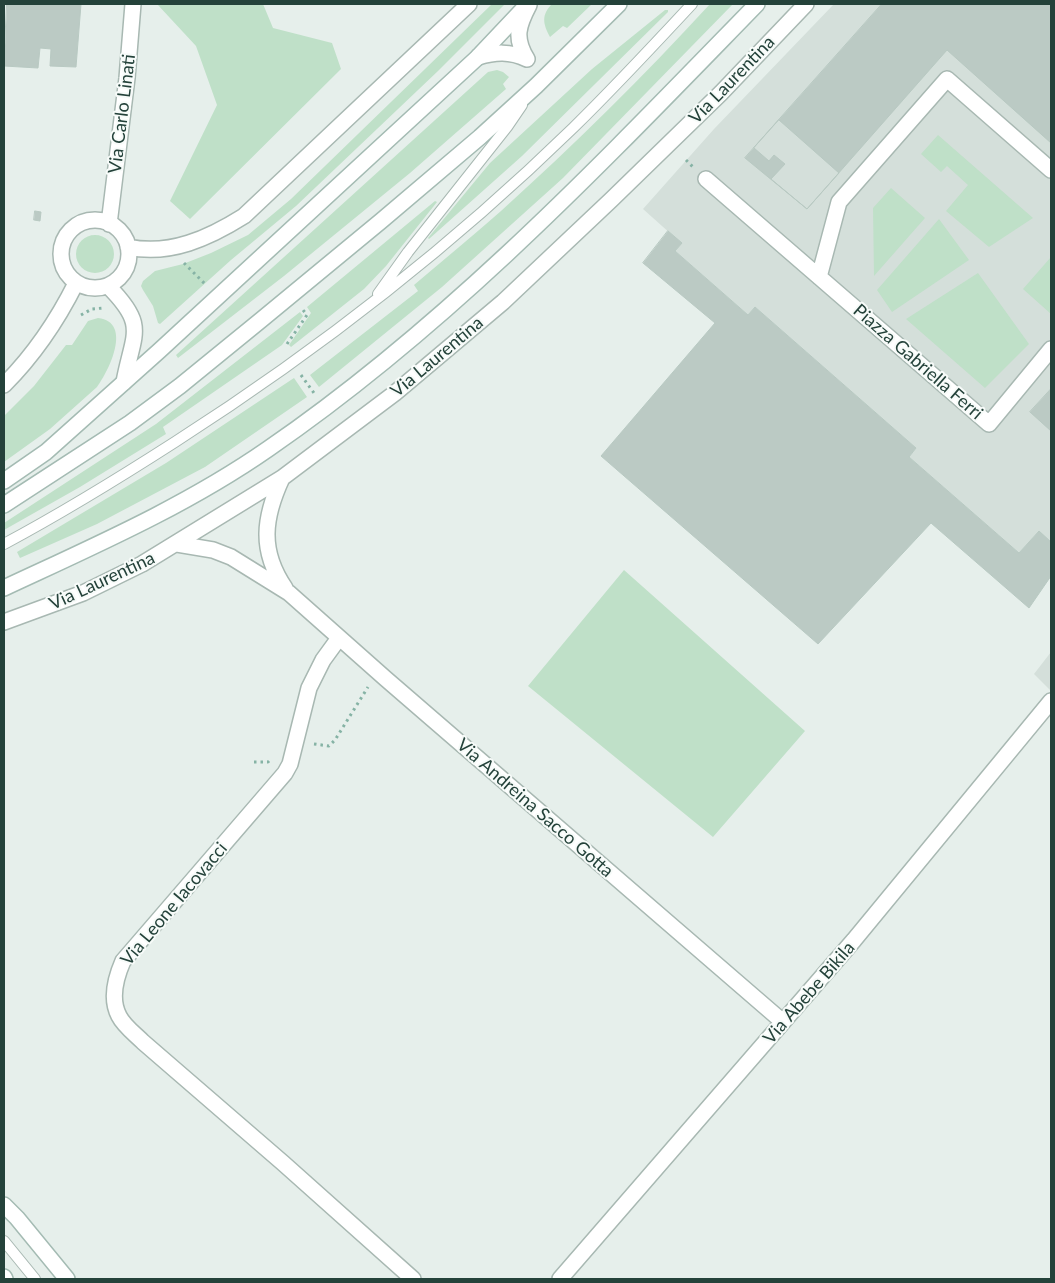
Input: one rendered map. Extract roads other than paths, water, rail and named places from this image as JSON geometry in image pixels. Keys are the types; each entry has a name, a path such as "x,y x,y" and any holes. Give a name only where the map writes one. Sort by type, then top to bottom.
{"street":[{"name":"Via Carlo Linati","path":"109,224 127,78 133,4"},
{"path":"128,247 150,250 178,246 214,234 244,216 469,4"},
{"path":"4,481 46,452 124,382 478,57 529,4"},
{"path":"478,57 489,54 508,53 516,54 526,60 521,50 518,33 529,4"},
{"path":"4,505 130,423 180,386 480,137 536,86 619,4"},
{"name":"Via Laurentina","path":"4,588 125,532 234,471 268,449 378,368 448,308 584,181 757,4"},
{"name":"Via Laurentina","path":"4,622 83,593 142,564 177,544 282,478 395,393 503,302 666,147 806,4"},
{"path":"820,276 839,202 947,79 1050,166"},
{"name":"Piazza Gabriella Ferri","path":"706,179 989,424 1051,350"},
{"path":"90,221 100,221 117,228 124,236 128,247 128,260 125,270 118,279 108,286 86,288 76,283 68,276 61,260 62,244 66,234 73,228 90,221"},
{"path":"4,385 42,342 76,283"},
{"path":"108,286 128,308 135,325 135,334 124,382"},
{"path":"282,478 270,507 267,535 272,563 277,576 289,593"},
{"path":"177,544 213,550 231,557 289,593"},
{"name":"Via Andreina Sacco Gotta","path":"289,593 783,1022"},
{"name":"Via Leone Iacovacci","path":"339,638 323,660 309,688 290,764 285,773 123,961 118,972 115,994 118,1014 123,1022 413,1279"},
{"name":"Via Abebe Bikila","path":"560,1279 860,932 1051,701"},
{"path":"4,1205 67,1279"}],"lane":[{"path":"4,544 119,477 193,430 271,378 371,305 450,240 571,130 616,86 692,4"},
{"path":"371,305 408,252 507,127 536,86"},
{"path":"4,1241 35,1279"}]}
